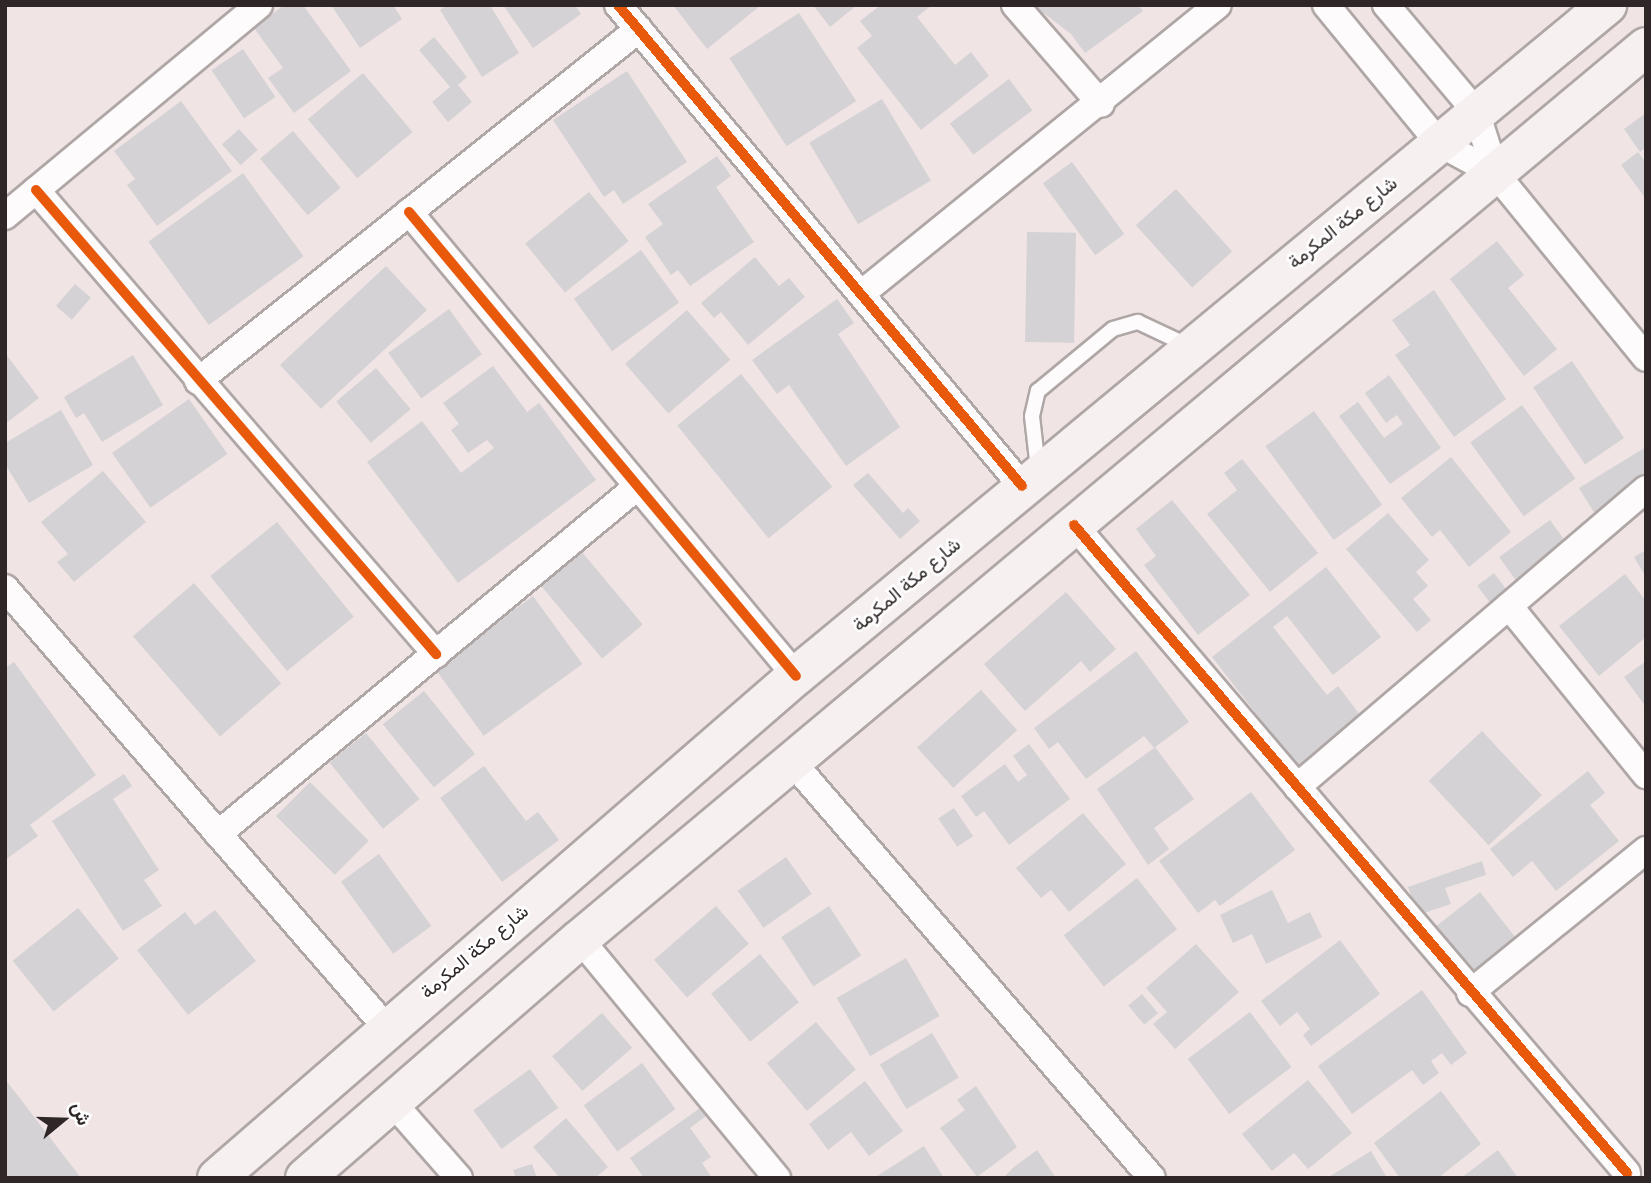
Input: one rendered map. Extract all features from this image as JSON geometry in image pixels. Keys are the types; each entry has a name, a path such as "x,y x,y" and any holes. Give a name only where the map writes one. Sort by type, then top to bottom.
{"main road":[{"name":"شارع مكة المكرمة","path":"217,1178 385,1026 796,676 1030,479 1607,5"},
{"path":"305,1178 580,939 794,764 1074,525 1646,47"}],"street":[{"path":"5,216 259,5"},
{"path":"618,5 861,294 1030,479"},
{"path":"1015,5 1101,104"},
{"path":"861,294 1101,104 1218,5"},
{"path":"1326,5 1439,142 1496,174"},
{"path":"1386,5 1476,112 1496,174 1646,358"},
{"path":"198,381 639,29"},
{"path":"36,190 436,654"},
{"path":"409,212 796,676"},
{"path":"218,834 638,485"},
{"path":"1297,787 1646,489"},
{"path":"1074,525 1470,993 1632,1170"},
{"path":"9,600 385,1026"},
{"path":"1509,606 1646,775"},
{"path":"794,764 1152,1178"},
{"path":"1470,993 1646,850"},
{"path":"580,939 777,1178"},
{"path":"393,1103 459,1178"}],"lane":[{"path":"1030,479 1032,416 1038,391 1113,329 1138,322 1190,347"}],"building":[{"path":"284,5 303,5 351,71 294,113 268,78 283,68 254,28"},
{"path":"331,5 393,5 402,19 360,48"},
{"path":"447,5 490,5 519,53 482,77 440,10"},
{"path":"503,5 575,5 581,14 533,48"},
{"path":"673,5 761,5 707,49"},
{"path":"813,5 857,5 830,27"},
{"path":"881,5 932,5 917,17 955,65 971,52 989,76 921,130 857,48 872,36 860,21"},
{"path":"1023,5 1138,5 1143,11 1085,53 1071,34 1045,14 1035,21"},
{"path":"799,13 856,101 787,146 729,58"},
{"path":"434,37 467,77 458,85 472,102 448,122 432,102 450,87 419,50"},
{"path":"243,49 275,97 244,118 211,70"},
{"path":"627,71 687,162 623,204 614,190 604,197 553,120"},
{"path":"363,73 412,132 357,178 308,119"},
{"path":"1009,79 1032,110 973,155 950,124"},
{"path":"882,99 931,180 858,224 809,143"},
{"path":"181,101 232,171 157,226 127,185 135,179 114,151"},
{"path":"1646,113 1646,147 1640,152 1624,129"},
{"path":"239,129 258,150 241,165 222,144"},
{"path":"293,131 341,188 308,215 260,159"},
{"path":"1638,152 1646,163 1646,199 1621,165"},
{"path":"717,156 731,176 716,187 754,242 690,286 678,270 671,275 645,237 663,224 648,204"},
{"path":"1072,162 1124,234 1095,255 1043,183"},
{"path":"243,173 304,256 209,325 148,242"},
{"path":"1176,189 1232,251 1192,288 1136,225"},
{"path":"589,192 629,241 565,293 525,244"},
{"path":"1027,232 1076,233 1074,343 1025,342"},
{"path":"1497,241 1524,275 1508,288 1557,349 1524,376 1450,279"},
{"path":"641,250 679,303 612,351 574,299"},
{"path":"755,257 779,286 789,278 805,297 748,345 721,312 714,318 701,303"},
{"path":"386,266 427,310 321,409 280,365"},
{"path":"75,284 91,298 72,320 56,306"},
{"path":"1434,290 1506,399 1454,437 1395,355 1410,345 1392,320"},
{"path":"837,299 854,323 838,334 900,427 846,466 789,385 777,394 752,360"},
{"path":"449,309 482,354 421,398 388,353"},
{"path":"687,310 730,360 668,414 625,364"},
{"path":"5,353 39,398 5,424"},
{"path":"133,355 163,405 102,442 84,413 76,418 64,397"},
{"path":"1572,361 1624,438 1585,464 1533,387"},
{"path":"493,366 527,412 539,403 596,480 458,583 367,462 422,421 461,473 494,448 487,440 468,453 451,430 459,424 443,403"},
{"path":"376,368 411,409 371,443 336,401"},
{"path":"741,374 832,487 769,538 677,426"},
{"path":"1389,375 1441,448 1390,484 1339,416 1358,402 1384,438 1403,424 1397,415 1386,423 1365,393"},
{"path":"189,399 227,454 150,508 112,453"},
{"path":"1522,405 1575,479 1524,516 1470,443"},
{"path":"61,410 93,465 29,503 5,464 5,443"},
{"path":"1314,411 1382,505 1334,540 1265,446"},
{"path":"1646,447 1646,483 1595,514 1579,488"},
{"path":"1451,457 1511,532 1469,567 1440,530 1432,537 1401,498"},
{"path":"1242,459 1318,553 1270,592 1207,514 1237,490 1224,473"},
{"path":"103,471 146,522 74,582 57,562 68,554 41,522"},
{"path":"868,473 903,513 908,508 920,521 900,539 853,485"},
{"path":"1172,500 1250,595 1198,635 1144,565 1156,556 1136,529"},
{"path":"1388,513 1429,560 1416,572 1428,586 1413,599 1431,620 1417,632 1346,549"},
{"path":"1550,520 1569,546 1518,583 1499,557"},
{"path":"277,522 354,617 287,671 210,576"},
{"path":"1646,550 1646,577 1634,557"},
{"path":"581,551 643,625 602,659 540,585"},
{"path":"1326,567 1381,637 1333,675 1287,616 1273,627 1327,695 1338,686 1364,720 1300,770 1212,657"},
{"path":"1494,573 1510,594 1493,606 1477,586"},
{"path":"1625,574 1646,601 1646,637 1599,676 1559,626"},
{"path":"194,583 281,683 220,737 133,636"},
{"path":"1066,592 1116,649 1090,672 1081,661 1025,711 984,664"},
{"path":"533,596 582,664 484,736 434,668"},
{"path":"1136,651 1189,722 1155,747 1194,799 1154,828 1169,849 1148,865 1097,789 1154,748 1144,736 1086,779 1058,742 1049,749 1034,728"},
{"path":"1646,661 1646,707 1624,677"},
{"path":"14,662 96,775 30,825 38,836 5,860 5,668"},
{"path":"981,690 1017,730 953,788 917,748"},
{"path":"424,691 475,754 434,787 383,724"},
{"path":"1482,731 1542,795 1489,845 1429,781"},
{"path":"366,733 419,799 383,829 329,763"},
{"path":"1029,744 1070,799 1009,845 984,811 976,817 961,796 1005,764 1018,782 1027,775 1013,756"},
{"path":"484,766 526,821 538,812 559,840 502,882 440,798"},
{"path":"1588,771 1605,793 1590,805 1619,841 1556,891 1532,861 1513,877 1490,849"},
{"path":"124,774 132,786 113,799 159,870 144,880 162,906 123,931 52,821"},
{"path":"310,782 369,841 335,875 276,816"},
{"path":"1251,792 1295,850 1220,906 1215,900 1198,913 1159,861"},
{"path":"954,808 973,836 957,847 938,819"},
{"path":"1083,813 1126,864 1069,912 1051,890 1041,898 1016,868"},
{"path":"379,854 431,926 393,954 341,882"},
{"path":"786,857 812,894 763,928 738,891"},
{"path":"1482,861 1486,875 1445,888 1451,904 1418,915 1408,887"},
{"path":"1137,878 1177,929 1104,986 1064,935"},
{"path":"1272,890 1288,923 1310,912 1322,937 1266,964 1252,934 1233,943 1220,915"},
{"path":"1480,892 1519,942 1475,976 1437,926"},
{"path":"716,906 749,944 687,998 654,960"},
{"path":"829,906 861,955 813,987 781,937"},
{"path":"78,908 119,959 54,1011 13,961"},
{"path":"215,910 256,961 188,1015 137,950 185,912 195,925"},
{"path":"1340,940 1380,994 1311,1046 1303,1035 1310,1029 1297,1012 1280,1026 1261,1001"},
{"path":"1196,944 1239,992 1175,1049 1153,1024 1167,1012 1146,988"},
{"path":"760,954 799,1002 750,1042 711,994"},
{"path":"906,958 940,1016 870,1056 837,998"},
{"path":"1422,990 1467,1053 1451,1065 1442,1053 1431,1061 1439,1073 1423,1085 1412,1070 1352,1114 1318,1066"},
{"path":"1142,994 1158,1013 1144,1025 1128,1006"},
{"path":"1250,1012 1292,1067 1229,1114 1188,1059"},
{"path":"602,1013 632,1048 582,1091 552,1056"},
{"path":"816,1022 856,1069 807,1111 767,1063"},
{"path":"932,1033 959,1078 906,1109 880,1064"},
{"path":"642,1063 676,1109 617,1151 584,1105"},
{"path":"530,1069 558,1108 502,1149 473,1110"},
{"path":"5,1079 81,1178 5,1178"},
{"path":"1308,1080 1352,1133 1308,1169 1294,1153 1272,1171 1242,1134"},
{"path":"865,1081 903,1131 869,1156 851,1132 828,1150 809,1124"},
{"path":"976,1086 1017,1147 977,1177 940,1128 965,1110 957,1100"},
{"path":"1441,1091 1481,1144 1438,1178 1400,1178 1374,1143"},
{"path":"700,1108 706,1116 690,1128 711,1157 702,1163 712,1178 644,1178 630,1158"},
{"path":"566,1118 608,1167 595,1178 560,1178 533,1147"},
{"path":"924,1146 944,1178 874,1178"},
{"path":"1037,1150 1056,1178 1003,1178 1014,1167"},
{"path":"1498,1150 1518,1178 1461,1178"},
{"path":"1371,1151 1387,1178 1327,1178"},
{"path":"532,1164 537,1178 516,1178 513,1170"}],"cycle path":[{"path":"618,5 1022,486"},
{"path":"36,190 436,654"},
{"path":"409,212 796,676"},
{"path":"1074,525 1627,1173"}]}
